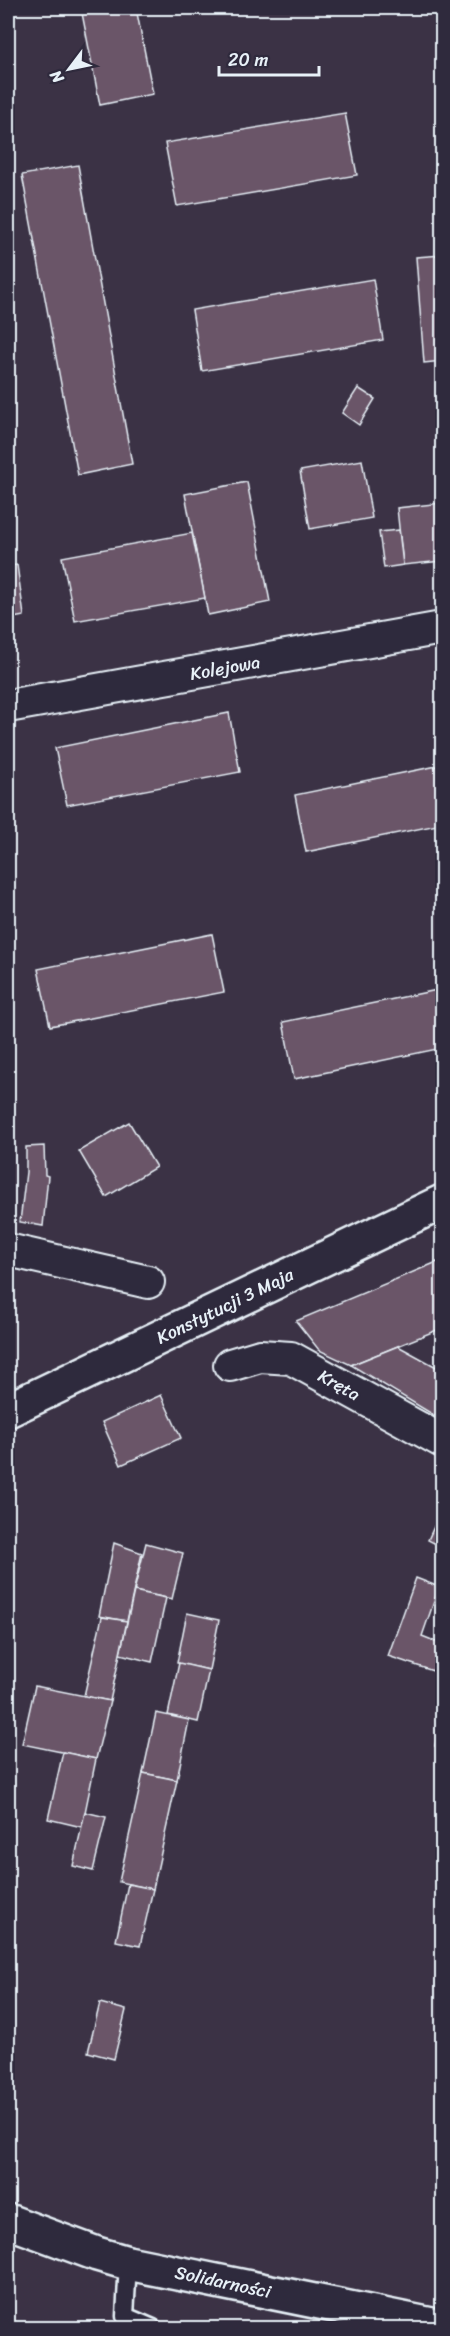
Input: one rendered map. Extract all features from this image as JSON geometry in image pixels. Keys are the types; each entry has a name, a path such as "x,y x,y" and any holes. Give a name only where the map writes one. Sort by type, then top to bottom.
{"main road":[{"name":"Konstytucji 3 Maja","path":"8,1410 442,1202"},
{"name":"Solidarności","path":"8,2221 128,2263 442,2327"}],"street":[{"name":"Kolejowa","path":"8,706 442,628"},
{"path":"8,1250 148,1282"},
{"name":"Kręta","path":"230,1365 260,1356 291,1358 442,1441"}],"lane":[{"path":"128,2263 125,2316 153,2328"}],"building":[{"path":"81,8 136,8 153,94 100,105"},
{"path":"345,113 357,175 177,206 165,143"},
{"path":"78,165 132,464 78,475 22,175"},
{"path":"442,255 442,361 424,363 416,257"},
{"path":"373,279 383,340 202,371 192,310"},
{"path":"358,388 375,399 359,425 342,413"},
{"path":"362,460 372,518 310,529 300,471"},
{"path":"247,482 270,602 208,615 185,494"},
{"path":"442,503 442,561 403,565 397,508"},
{"path":"399,530 403,565 384,568 379,532"},
{"path":"192,533 205,598 75,621 62,557"},
{"path":"17,565 24,616 8,619 8,566"},
{"path":"229,713 240,772 67,805 55,748"},
{"path":"442,765 442,824 306,852 295,795"},
{"path":"212,934 224,992 50,1026 38,969"},
{"path":"442,989 442,1048 294,1079 283,1022"},
{"path":"129,1122 156,1167 106,1197 79,1151"},
{"path":"44,1146 45,1175 48,1176 43,1226 20,1222 26,1172 26,1147"},
{"path":"442,1260 442,1328 351,1365 319,1350 296,1321"},
{"path":"398,1346 442,1370 442,1420 351,1365"},
{"path":"161,1395 181,1438 121,1465 102,1422"},
{"path":"442,1509 442,1547 428,1540"},
{"path":"114,1543 142,1553 127,1621 99,1616"},
{"path":"146,1543 183,1553 172,1599 134,1591"},
{"path":"416,1578 439,1587 422,1636 442,1644 433,1671 388,1656"},
{"path":"134,1591 166,1598 152,1662 120,1654"},
{"path":"187,1613 219,1620 209,1670 177,1663"},
{"path":"102,1617 127,1621 110,1701 84,1696"},
{"path":"179,1663 209,1670 198,1722 168,1715"},
{"path":"35,1686 110,1701 96,1759 22,1744"},
{"path":"442,1707 442,1747 435,1746"},
{"path":"156,1713 189,1720 177,1780 143,1773"},
{"path":"63,1752 96,1759 82,1827 48,1819"},
{"path":"143,1773 177,1780 153,1889 119,1882"},
{"path":"85,1812 106,1817 93,1871 73,1866"},
{"path":"128,1884 153,1889 140,1946 116,1941"},
{"path":"100,2003 126,2010 114,2059 88,2052"}]}
